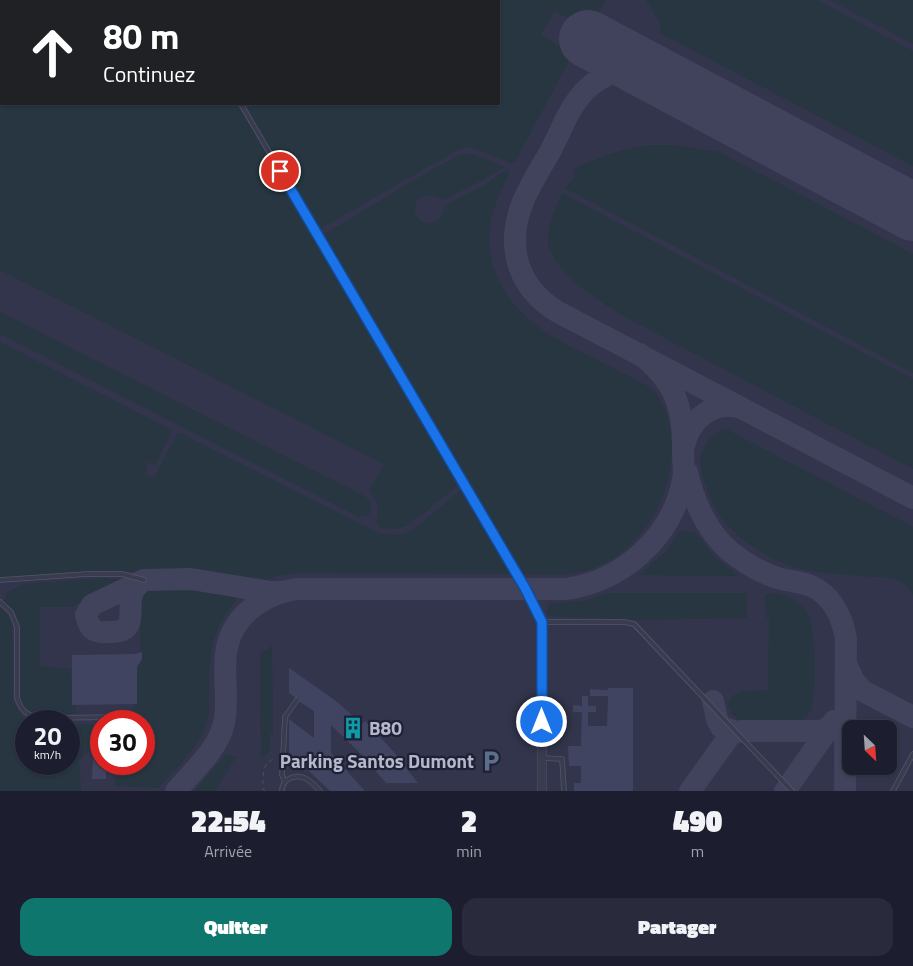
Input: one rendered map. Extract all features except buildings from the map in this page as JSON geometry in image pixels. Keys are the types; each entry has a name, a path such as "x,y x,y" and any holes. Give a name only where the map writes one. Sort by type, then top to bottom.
{"street":[{"path":"542,622 542,791"}],"lane":[{"path":"242,105 520,580 542,622 624,622 634,624 792,791"},
{"path":"0,580 87,574 122,574 144,580"},
{"path":"0,602 11,612 17,627 17,698 20,707 25,713 33,717 90,717"},
{"path":"285,782 282,775 285,717 297,700"},
{"path":"893,791 913,754"},
{"path":"542,758 562,759 564,791"},
{"path":"282,791 282,786 285,782 296,776 301,776 320,791"}],"shaded area":[{"path":"500,0 913,0 913,791 0,791 0,105 500,105"},
{"path":"500,0 606,0 590,29 554,11 541,35 573,53 515,162 511,163 466,147 318,230 245,105 500,105"},
{"path":"646,0 817,0 913,51 913,166 660,33 660,23"},
{"path":"830,0 913,0 913,44"},
{"path":"0,105 238,105 460,484 407,526 396,529 381,528 377,521 378,507 369,491 384,464 0,270"},
{"path":"650,145 675,145 719,152 913,254 913,373 565,188 576,176 572,170 610,154"},
{"path":"473,154 504,167 443,200 431,196 423,196 415,206 418,218 424,222 435,222 441,216 445,205 485,185 500,173 508,171 509,175 494,209 489,238 495,270 501,285 510,299 533,323 552,336 655,390 669,421 672,444 670,466 665,488 657,509 645,528 630,545 612,559 583,572 519,574 321,236 431,170 460,155"},
{"path":"562,193 913,379 913,469 625,317 589,293 565,273 550,249 548,237 550,226"},
{"path":"0,312 366,497 371,507 370,513 364,517 359,517 0,334"},
{"path":"0,342 172,430 155,465 149,462 145,474 154,478 177,434 180,433 379,533 392,534 406,533 414,529 462,489 512,574 300,573 276,576 263,582 188,571 85,572 0,578"},
{"path":"724,428 913,527 913,595 904,584 892,578 824,573 791,566 766,555 742,539 716,510 702,475 701,460 704,447 713,436"},
{"path":"679,532 695,533 714,556 739,576 639,575 667,550"},
{"path":"104,578 122,580 72,607 40,607 40,666 71,669 72,704 76,705 75,710 26,710 20,698 20,623 15,613 4,601 7,592 24,584"},
{"path":"149,588 190,588 234,595 236,601 221,622 213,642 208,718 196,745 158,788 115,786 116,775 155,775 155,710 133,710 133,705 137,704 137,667 142,652 140,650 140,598 142,593"},
{"path":"607,593 747,593 747,618 640,620 547,616 548,604 588,600"},
{"path":"776,593 798,602 808,613 811,620 815,663 812,705 810,712 802,720 741,722 732,714 728,704 731,699 745,691 768,690 769,618 766,618 765,594"},
{"path":"0,608 9,616 12,623 13,702 18,710 15,710 15,775 80,775 81,791 0,791"},
{"path":"272,646 273,734 270,734 270,751 261,759 260,654"},
{"path":"80,724 90,724 90,750 80,760"},
{"path":"227,754 236,757 215,791 194,791"}],"taxiway":[{"path":"635,65 598,80 582,94 571,109 531,185 521,207 515,238 519,267 525,280 545,303 558,312 913,498"},
{"path":"176,791 211,751 221,733 226,706 226,654 234,629 250,610 271,596 296,589 566,589 607,577 642,553 668,520 677,501 684,470 682,423 675,397 662,375 640,354"},
{"path":"684,446 687,436 697,420 704,414 712,409 721,407 741,408"},
{"path":"687,472 699,509 711,531 728,550 749,565 765,573 818,590 825,595 839,615 846,638 845,791"},
{"path":"144,580 136,586 133,593 129,625 120,631 98,632 92,628 86,615 92,605 144,580 191,579 281,592"},
{"path":"846,664 854,681 863,691 913,717"},
{"path":"713,701 721,727 737,732"},
{"path":"785,791 834,721"},
{"path":"690,791 731,734 741,731 823,731 831,725"}],"runway":[{"path":"588,39 913,212"}],"place":[{"name":"B80","path":"353,728"},
{"name":"Parking Santos Dumont","path":"491,761"}],"route":[{"path":"280,171 525,588 542,622 542,722"}]}
